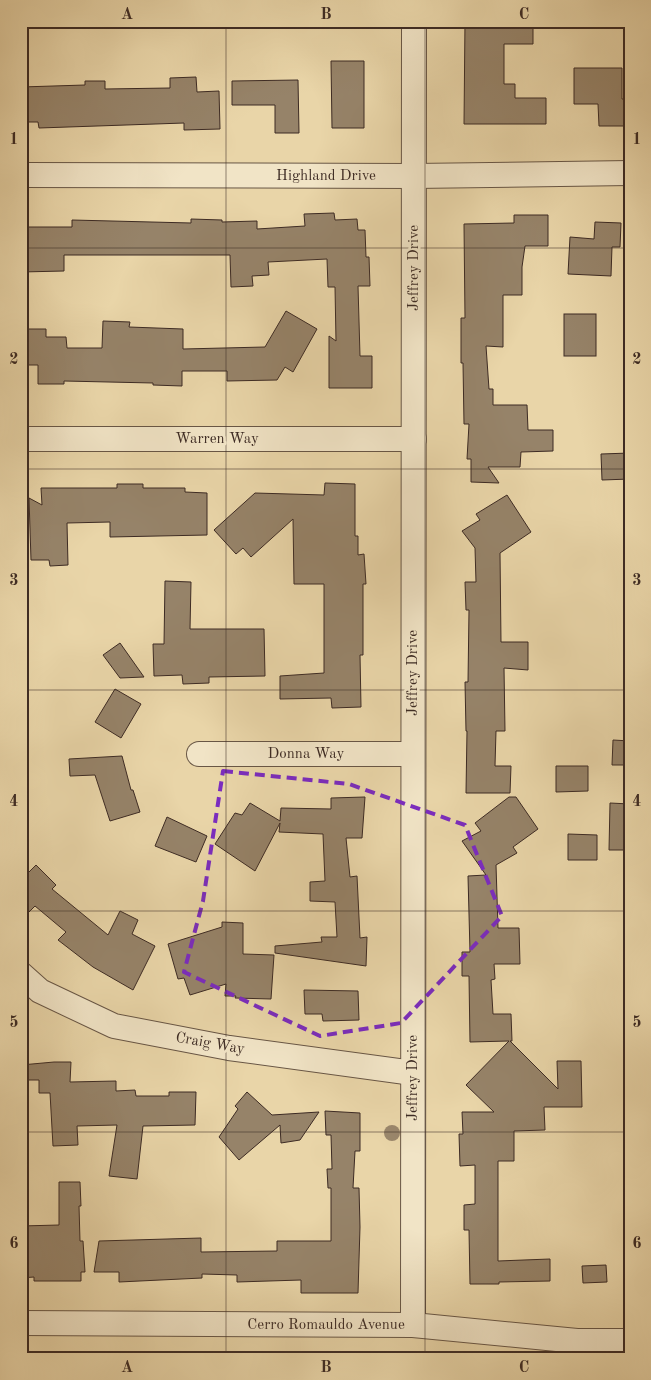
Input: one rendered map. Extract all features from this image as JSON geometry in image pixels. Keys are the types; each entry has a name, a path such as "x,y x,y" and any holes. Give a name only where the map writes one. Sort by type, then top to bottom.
{"street":[{"name":"Jeffrey Drive","path":"413,1325 414,21"},
{"name":"Highland Drive","path":"21,176 414,176 630,173"},
{"name":"Warren Way","path":"21,439 414,439"},
{"name":"Donna Way","path":"199,754 413,754"},
{"name":"Craig Way","path":"21,974 40,991 114,1026 229,1048 413,1073"},
{"name":"Cerro Romauldo Avenue","path":"21,1323 413,1325 577,1350 630,1341"}],"highlighted area":[{"path":"223,771 349,784 465,825 502,916 401,1023 320,1036 184,972 203,901"}],"shaded area":[{"path":"21,21 352,21 352,26 21,28"}],"building":[{"path":"465,21 526,21 526,24 533,24 533,44 504,44 504,84 515,84 515,98 546,98 546,124 464,124"},
{"path":"331,61 364,61 364,128 332,128"},
{"path":"574,68 622,68 622,99 626,99 626,126 599,126 598,104 574,104"},
{"path":"196,77 197,92 219,91 220,129 184,130 184,123 39,128 38,122 21,122 21,87 85,85 85,81 105,81 105,89 170,88 170,78"},
{"path":"298,80 299,133 275,133 275,105 232,105 232,81"},
{"path":"334,213 335,220 357,219 358,230 365,230 366,257 369,257 370,286 358,286 360,356 372,356 372,388 329,388 329,336 336,341 335,287 328,287 327,259 268,262 269,275 252,276 253,286 231,287 230,255 64,255 64,271 21,272 21,227 72,227 72,220 191,223 191,219 222,220 222,222 257,221 257,229 305,226 304,214"},
{"path":"514,215 548,215 548,246 525,246 522,267 522,295 503,295 503,347 486,346 489,389 493,389 493,405 527,405 528,430 553,430 553,451 521,452 520,467 488,467 499,483 471,482 471,459 467,459 469,424 464,424 463,363 461,363 461,318 465,318 464,224 514,223"},
{"path":"595,222 621,223 620,247 612,247 611,276 568,274 570,237 594,239"},
{"path":"286,311 317,329 293,372 285,367 277,380 227,381 227,371 182,371 182,386 153,385 153,383 64,381 64,384 38,384 38,365 21,365 21,343 25,343 25,329 46,329 46,337 66,337 67,348 102,348 103,321 130,322 129,327 183,329 183,349 265,347"},
{"path":"564,314 596,314 596,356 564,356"},
{"path":"630,453 630,479 602,480 601,454"},
{"path":"325,483 355,484 355,536 358,536 358,555 364,554 366,584 363,584 363,655 360,655 361,707 332,708 331,698 280,699 280,676 324,673 324,584 294,584 293,519 251,557 243,548 236,554 214,530 255,493 324,495"},
{"path":"117,484 143,484 143,488 185,488 185,492 207,493 207,535 110,537 110,522 67,523 68,565 50,566 49,560 31,560 29,498 42,505 41,488 117,488"},
{"path":"507,495 531,532 500,553 501,642 528,642 528,670 504,668 505,731 496,731 495,766 511,766 510,793 466,793 467,731 465,682 468,682 469,610 466,610 465,582 476,582 475,548 462,531 480,520 476,514"},
{"path":"165,581 191,582 190,629 264,629 265,676 209,677 209,683 183,684 182,675 154,676 153,644 164,644"},
{"path":"120,643 144,677 120,678 103,655"},
{"path":"115,689 141,704 121,738 95,722"},
{"path":"613,740 630,741 630,765 612,765"},
{"path":"122,756 131,790 133,790 140,812 110,821 95,775 70,776 69,759"},
{"path":"556,766 588,766 588,791 556,792"},
{"path":"365,797 362,838 346,838 350,877 357,876 360,938 367,937 366,966 275,953 275,946 322,942 321,937 337,937 335,902 310,901 310,882 325,881 323,834 279,832 280,823 255,871 215,844 235,813 242,815 250,803 280,821 281,808 331,809 331,798"},
{"path":"509,797 516,797 538,829 513,847 517,853 496,865 498,928 519,928 520,964 494,964 495,979 491,980 493,1014 511,1014 512,1041 510,1041 558,1089 557,1061 581,1061 582,1107 544,1107 545,1130 514,1131 514,1161 498,1161 498,1261 550,1259 550,1281 470,1284 469,1230 464,1230 464,1205 475,1204 475,1165 460,1166 459,1134 463,1134 462,1112 494,1112 466,1085 509,1041 470,1042 469,976 462,976 462,952 470,952 468,876 486,875 462,841 481,831 475,823"},
{"path":"610,803 630,804 630,850 609,850"},
{"path":"167,817 207,836 196,862 155,846"},
{"path":"568,834 597,835 597,860 568,860"},
{"path":"36,865 56,885 52,889 108,935 120,911 138,920 132,934 155,946 133,990 93,967 58,940 66,932 35,906 21,920 21,880"},
{"path":"222,922 243,923 243,954 274,955 271,999 225,996 226,984 190,995 184,978 178,979 168,944 222,927"},
{"path":"304,990 358,991 359,1020 323,1021 322,1014 305,1014"},
{"path":"71,1062 70,1082 116,1081 116,1091 135,1090 136,1096 169,1096 169,1092 196,1092 195,1125 143,1126 137,1179 109,1176 117,1125 77,1126 78,1145 53,1146 50,1093 39,1093 39,1080 21,1080 21,1065"},
{"path":"247,1092 272,1115 319,1112 300,1140 281,1143 280,1125 239,1160 219,1137 238,1109 235,1106"},
{"path":"325,1111 360,1113 360,1151 355,1151 353,1188 359,1188 358,1293 301,1293 301,1280 237,1282 237,1275 202,1274 202,1278 119,1282 119,1272 94,1272 99,1241 201,1238 201,1252 277,1251 277,1241 331,1241 331,1188 328,1188 327,1169 332,1169 331,1135 326,1135"},
{"path":"59,1182 80,1182 80,1241 83,1241 85,1272 81,1272 81,1281 34,1281 34,1277 21,1278 21,1226 59,1225"},
{"path":"606,1265 607,1282 583,1283 582,1266"}]}
